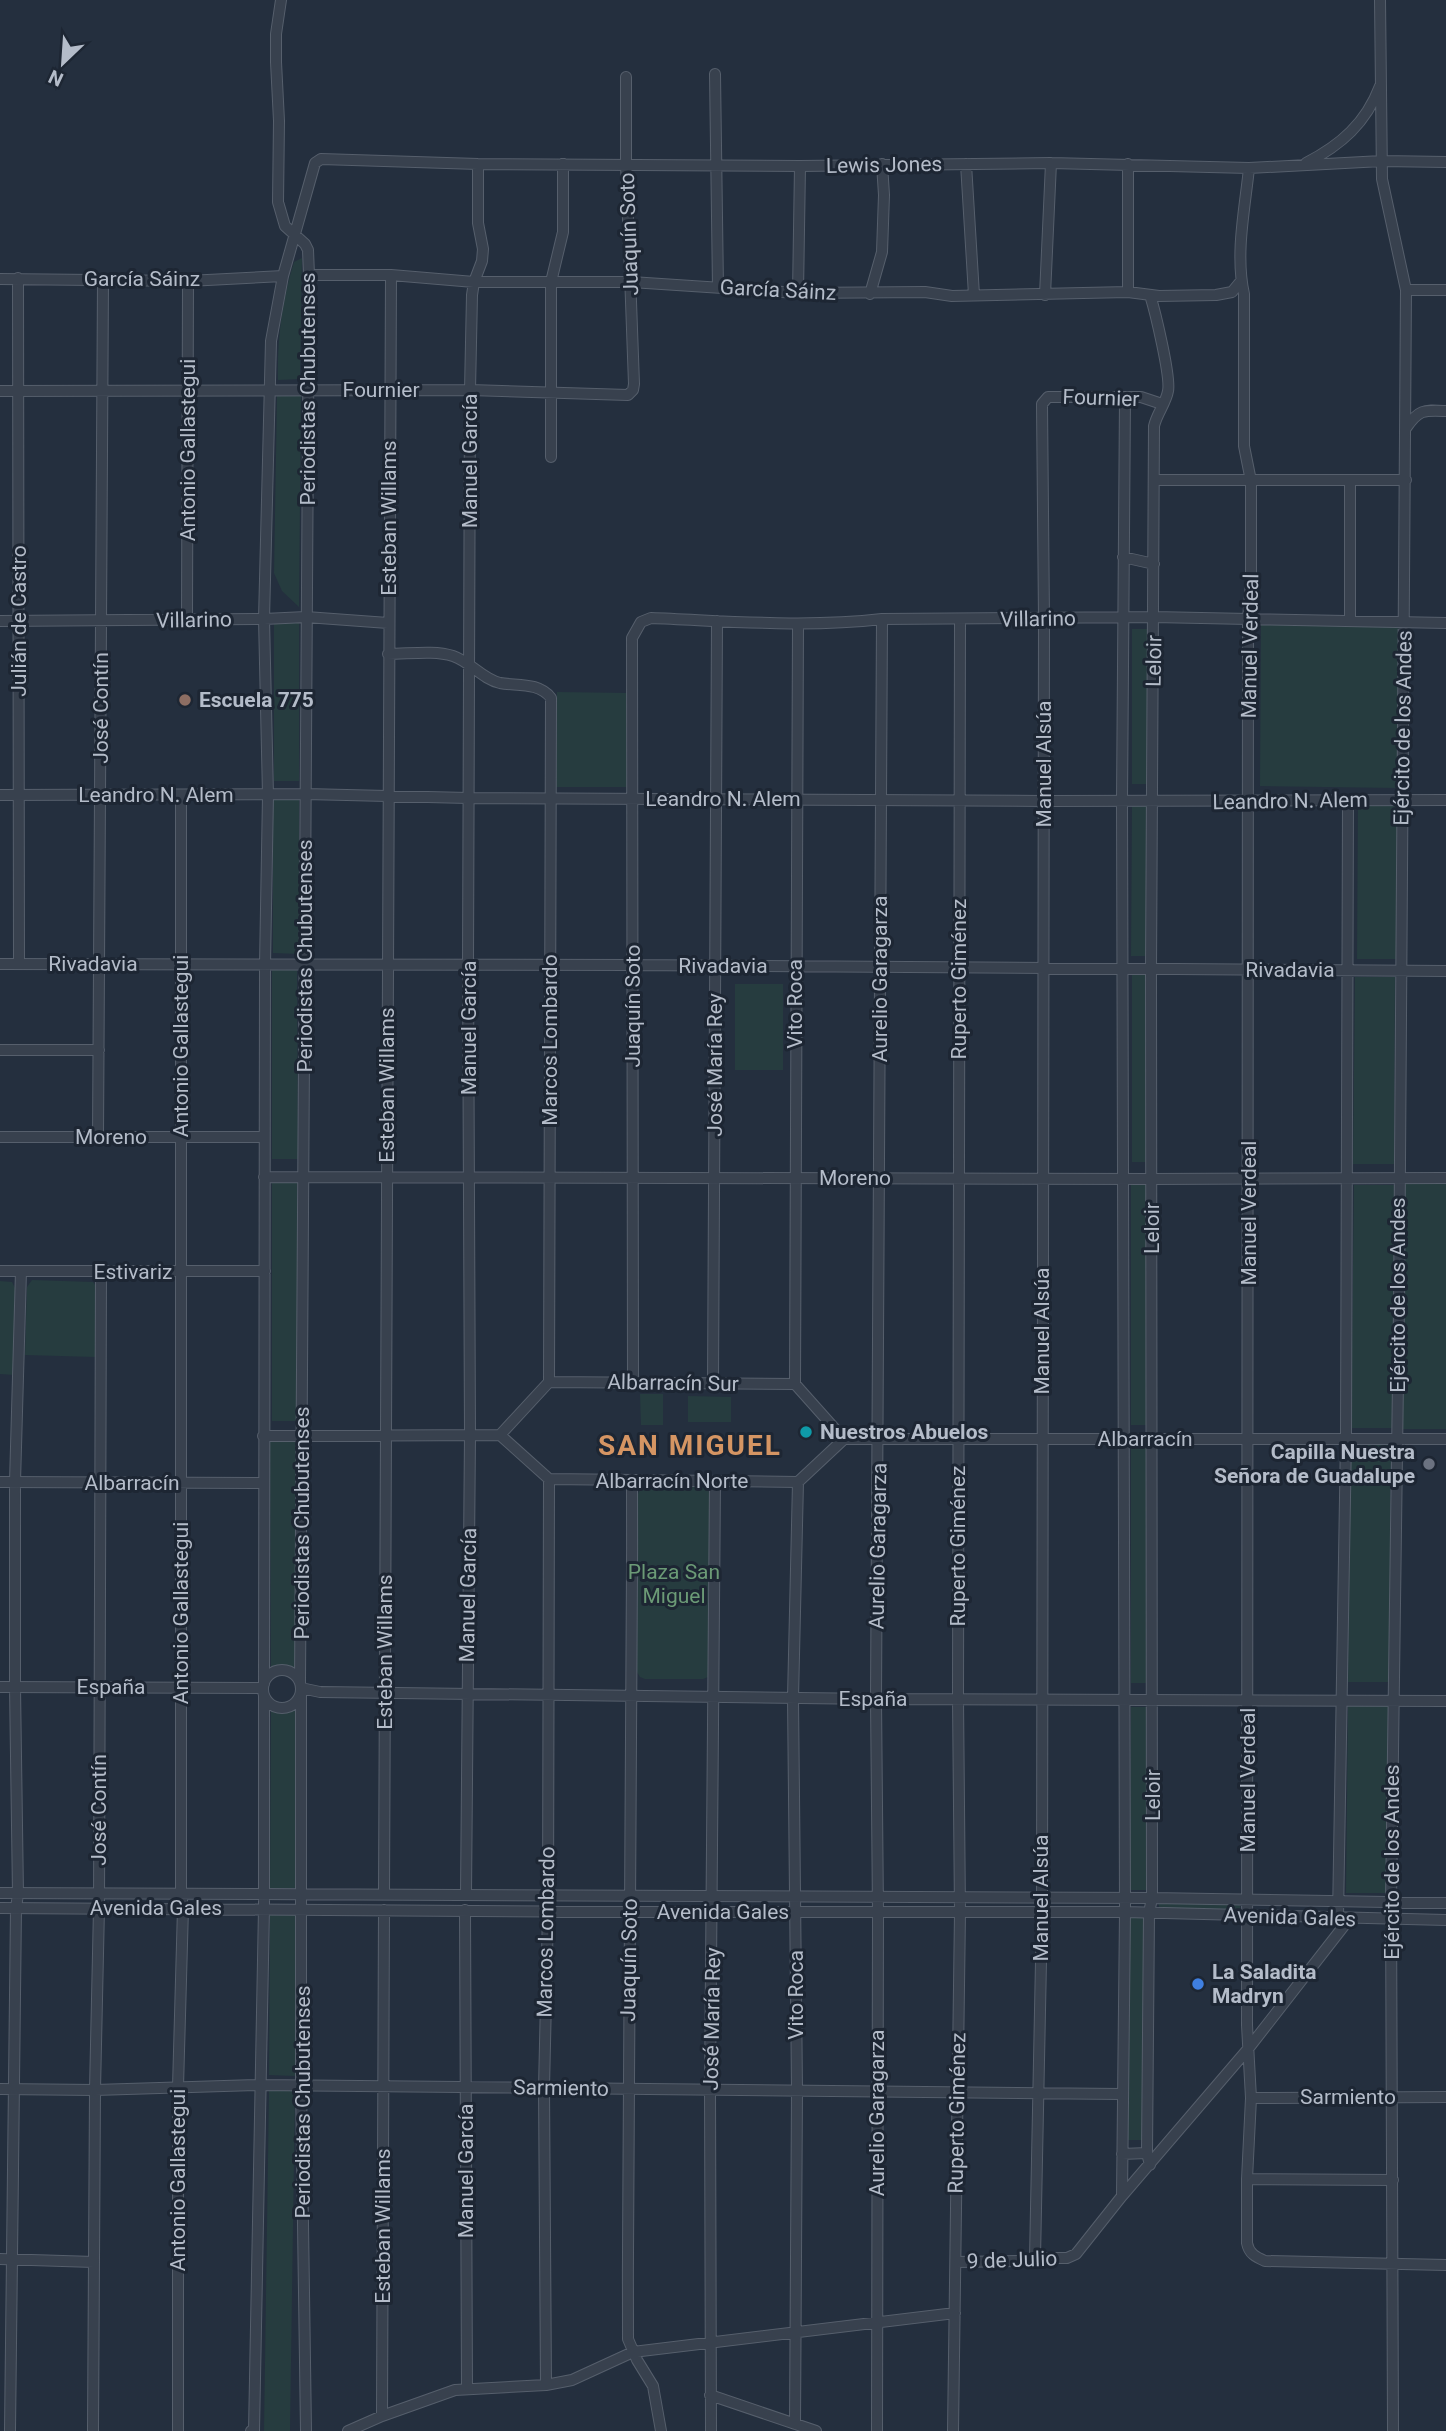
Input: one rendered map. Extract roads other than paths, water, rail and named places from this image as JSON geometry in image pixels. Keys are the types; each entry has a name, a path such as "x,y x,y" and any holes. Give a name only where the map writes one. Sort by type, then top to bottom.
{"street":[{"name":"Periodistas Chubutenses","path":"281,0 276,48 278,202 285,226 308,250 309,275 301,1687 301,2085 306,2431"},
{"name":"Ejército de los Andes","path":"1380,0 1382,179 1406,290 1405,623 1391,1901 1393,2431"},
{"path":"715,74 718,288"},
{"name":"Juaquín Soto","path":"626,77 633,390"},
{"path":"1300,165 1327,152 1348,137 1372,106 1382,80"},
{"name":"Periodistas Chubutenses","path":"253,2431 264,1908 264,1137 268,795 264,619 271,341 294,234 311,173 315,163 321,159"},
{"name":"Lewis Jones","path":"321,159 478,164 800,166 1051,163 1249,168 1382,161 1446,163"},
{"path":"1045,295 1051,163"},
{"name":"Manuel García","path":"466,1895 470,1435 470,390 474,282 482,261 483,249 478,223 478,164"},
{"path":"551,457 551,282 563,232 563,164"},
{"path":"870,294 882,252 882,164"},
{"path":"966,164 974,295"},
{"path":"1128,164 1128,292"},
{"path":"798,293 800,166"},
{"name":"Manuel Verdeal","path":"1249,168 1241,281 1244,294 1244,446 1251,481 1251,582 1248,619 1250,1178 1247,1915 1251,2098 1247,2244 1254,2256 1265,2261 1391,2265"},
{"name":"García Sáinz","path":"309,275 391,275 474,282 631,282 798,293 925,292 952,296 1128,292 1150,295 1227,294 1241,281"},
{"name":"Esteban Willams","path":"384,1895 391,275"},
{"name":"García Sáinz","path":"0,279 188,281 283,276"},
{"name":"Julián de Castro","path":"18,278 19,964"},
{"name":"José Contín","path":"98,1137 103,280"},
{"name":"Antonio Gallastegui","path":"187,619 188,281"},
{"path":"1406,290 1446,290"},
{"name":"Leloir","path":"1150,295 1156,313 1169,390 1157,413 1154,426 1151,969 1153,1700 1147,2152 1150,2165"},
{"name":"Fournier","path":"0,391 470,390 621,396 628,395 633,390"},
{"name":"Fournier","path":"1042,404 1048,397 1141,397 1162,404"},
{"name":"Leloir","path":"1122,2196 1125,1912 1122,801 1125,398"},
{"name":"Manuel Alsúa","path":"1034,2258 1042,1912 1042,404"},
{"path":"1406,428 1417,413 1446,411"},
{"path":"1350,480 1350,620"},
{"path":"1154,481 1406,480"},
{"path":"1124,557 1154,564"},
{"name":"Villarino","path":"0,621 102,622 306,617 388,623"},
{"name":"Villarino","path":"636,630 641,622 651,618 798,624 840,624 883,619 1154,617 1446,623"},
{"name":"Aurelio Garagarza","path":"877,2431 876,1699 883,619"},
{"name":"Ruperto Giménez","path":"953,2431 960,1912 960,620"},
{"name":"José María Rey","path":"713,1383 717,621"},
{"name":"Vito Roca","path":"795,1384 798,624"},
{"name":"Juaquín Soto","path":"633,1383 632,638 636,630"},
{"path":"388,653 442,654 455,656 469,664"},
{"name":"Marcos Lombardo","path":"469,664 490,680 537,687 551,698 550,1382"},
{"name":"Leandro N. Alem","path":"0,795 306,794 468,798 1044,802 1446,800"},
{"name":"Antonio Gallastegui","path":"178,2431 178,2087 183,1908 181,796"},
{"path":"1122,2196 1248,2049 1344,1918 1339,1901 1346,1438 1348,800"},
{"name":"Rivadavia","path":"0,964 1446,971"},
{"path":"0,1050 99,1050"},
{"name":"Moreno","path":"0,1136 264,1137"},
{"name":"Moreno","path":"264,1177 1446,1178"},
{"name":"Estivariz","path":"0,1271 265,1271"},
{"path":"10,2431 5,2260 18,1894 15,1482 21,1271"},
{"name":"José Contín","path":"93,2431 99,1908 101,1272"},
{"path":"500,1435 550,1382"},
{"name":"Albarracín Sur","path":"550,1382 795,1384"},
{"path":"795,1384 845,1439 798,1482"},
{"path":"263,1436 500,1435 549,1479"},
{"name":"Albarracín","path":"845,1439 1446,1439"},
{"name":"Marcos Lombardo","path":"546,2385 544,2088 548,1911 549,1479"},
{"name":"Albarracín Norte","path":"549,1479 798,1482"},
{"name":"Juaquín Soto","path":"632,1481 633,1695 627,2089 628,2339 653,2386 661,2431"},
{"name":"Albarracín","path":"0,1482 263,1483"},
{"name":"José María Rey","path":"710,2431 715,1482"},
{"name":"Vito Roca","path":"796,2424 797,2090 793,1698 798,1482"},
{"path":"282,1670 293,1674 301,1687 296,1701 285,1708 273,1706 264,1689 271,1674 282,1670"},
{"name":"España","path":"0,1687 264,1689"},
{"name":"España","path":"301,1687 320,1692 793,1698 1446,1701"},
{"name":"Avenida Gales","path":"0,1894 1152,1898 1446,1903"},
{"name":"Avenida Gales","path":"0,1908 1125,1912 1446,1920"},
{"name":"Esteban Willams","path":"382,2416 384,1910"},
{"name":"Manuel García","path":"465,1910 467,2389"},
{"name":"Sarmiento","path":"0,2089 95,2090 301,2085 1122,2094"},
{"name":"Sarmiento","path":"1251,2098 1446,2097"},
{"path":"1122,2154 1147,2152"},
{"path":"1247,2179 1393,2180"},
{"name":"9 de Julio","path":"956,2262 1022,2262 1034,2258 1067,2258 1076,2254 1122,2196"},
{"path":"5,2260 94,2262"},
{"path":"1391,2265 1446,2265"},
{"path":"348,2431 455,2390 546,2385 572,2380 633,2352 955,2313"},
{"path":"710,2395 816,2431"}],"place":[{"name":"Escuela 775","path":"185,700"},
{"name":"Nuestros Abuelos","path":"806,1432"},
{"name":"Capilla Nuestra Señora de Guadalupe","path":"1429,1464"},
{"name":"La Saladita Madryn","path":"1198,1984"}],"district":[{"name":"SAN MIGUEL","path":"690,1445"}],"park label":[{"name":"Plaza San Miguel","path":"674,1584"}]}
